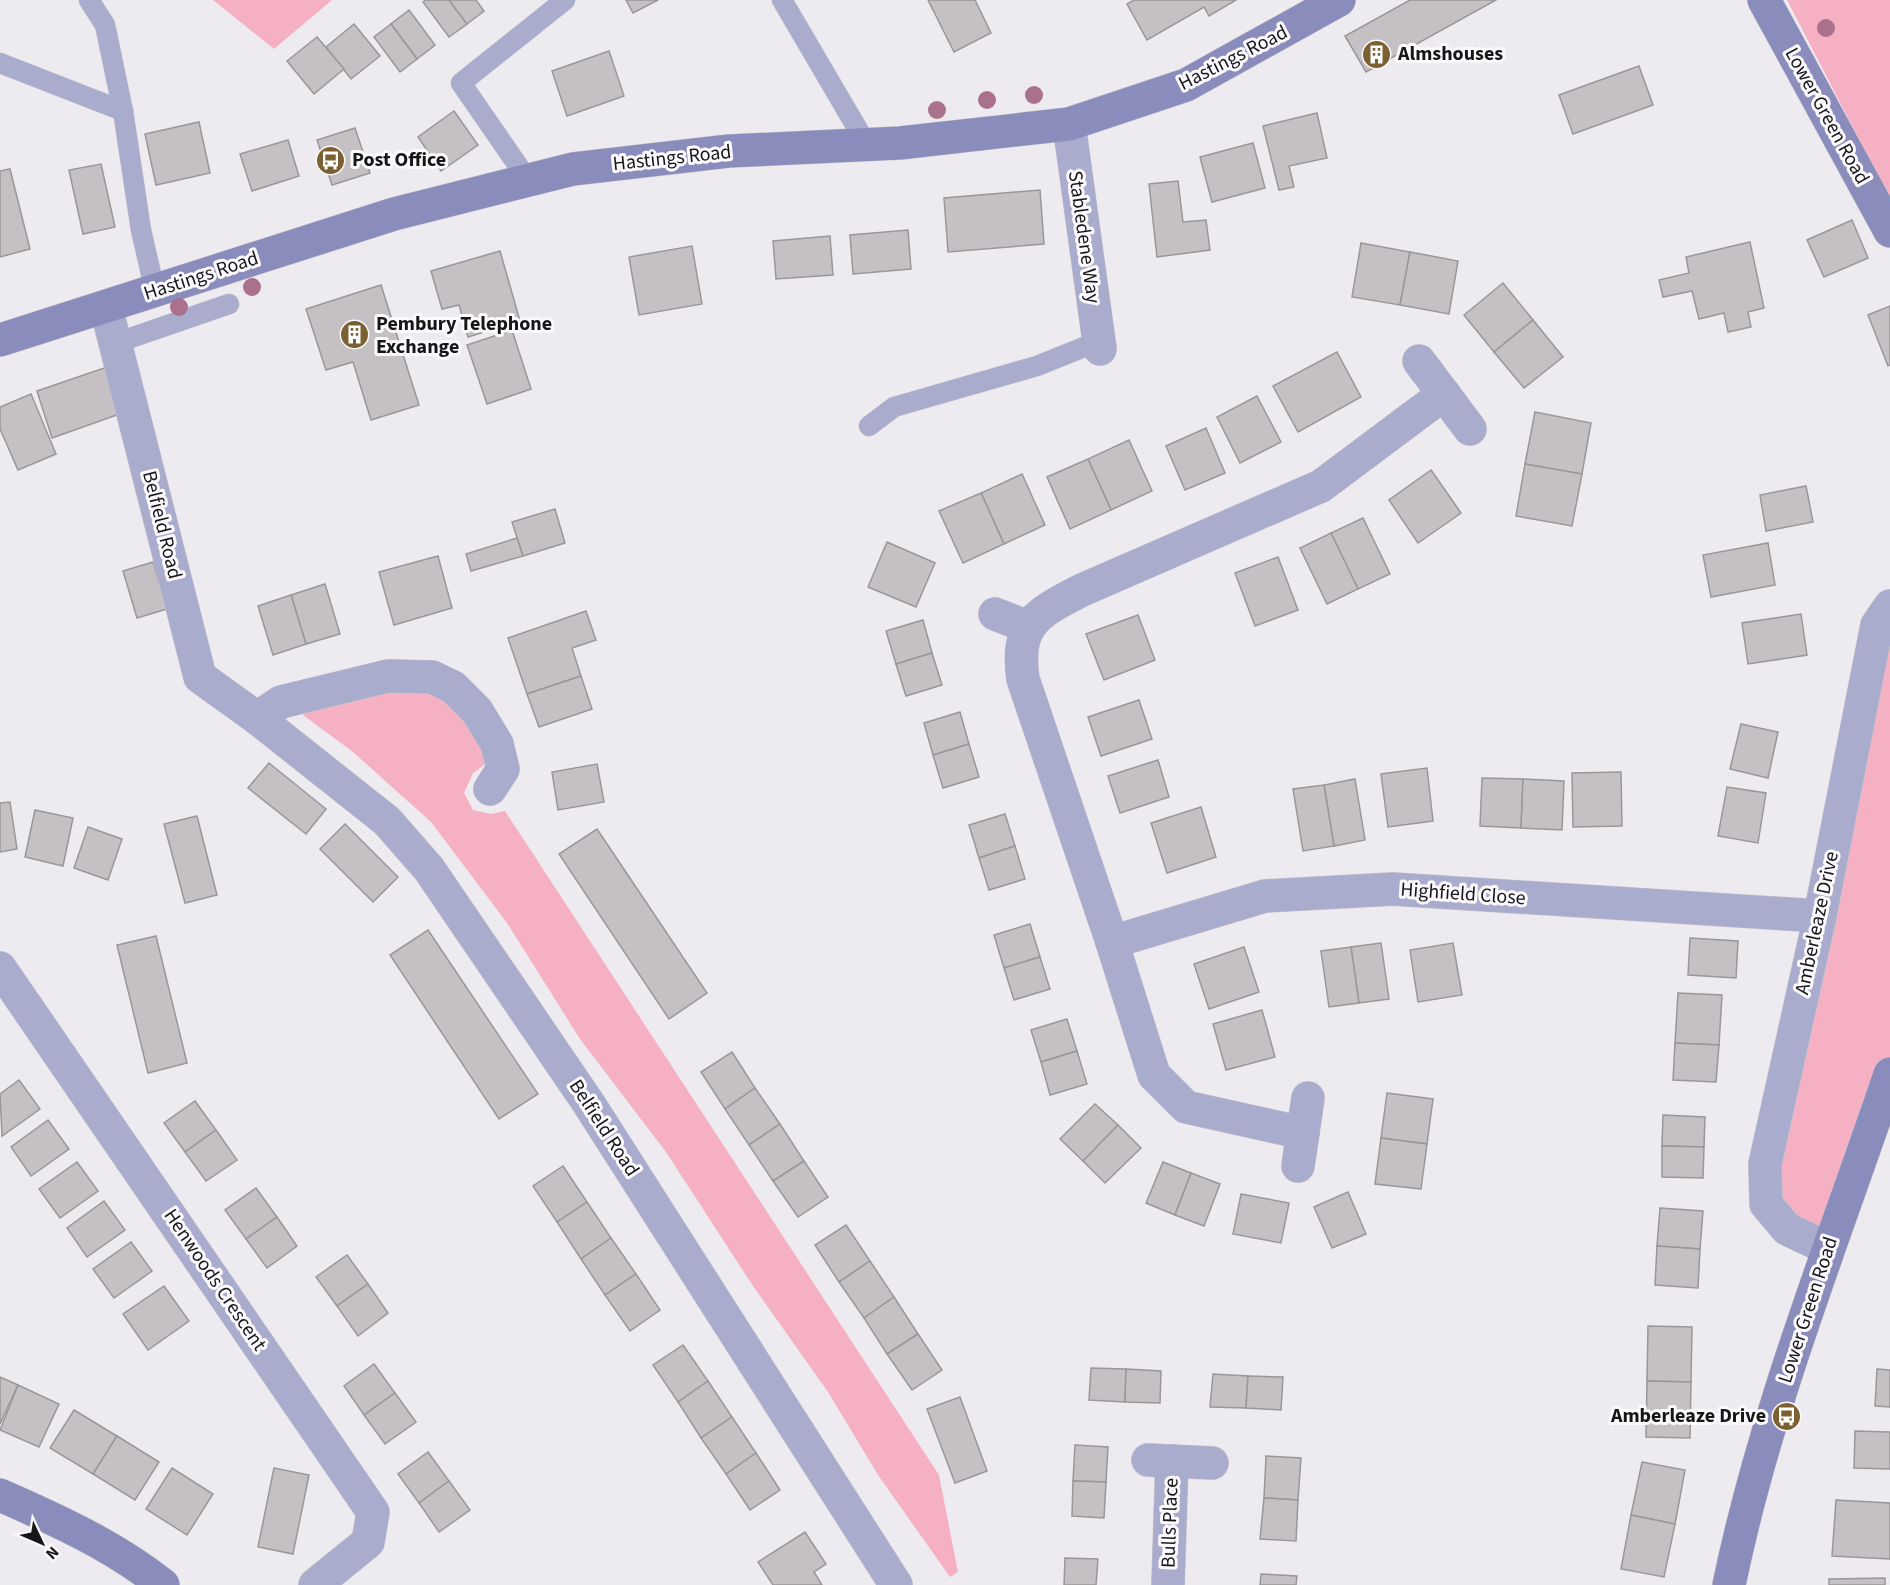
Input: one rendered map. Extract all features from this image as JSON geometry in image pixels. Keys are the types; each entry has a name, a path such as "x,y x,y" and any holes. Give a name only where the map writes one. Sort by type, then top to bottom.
{"street":[{"name":"Hastings Road","path":"0,340 394,214 573,169 729,151 867,145 1069,124 1186,85 1339,0"},
{"name":"Lower Green Road","path":"1764,0 1890,231"},
{"name":"Stabledene Way","path":"1069,124 1100,350"},
{"name":"Belfield Road","path":"106,307 200,676 387,821 429,869 589,1104 896,1585"},
{"path":"1419,361 1470,429"},
{"path":"1303,1132 1186,1107 1154,1075 1112,942 1023,679 1019,653 1028,627 1044,609 1082,590 1321,486 1444,394"},
{"name":"Amberleaze Drive","path":"1827,1248 1786,1229 1766,1204 1765,1164 1820,916 1877,625 1890,606"},
{"path":"995,614 1028,627"},
{"path":"257,718 281,702 388,676 432,677 453,687 477,711 497,744 503,769 490,789"},
{"name":"Highfield Close","path":"1112,942 1264,896 1393,889 1820,916"},
{"name":"Henwoods Crescent","path":"0,968 373,1512 368,1542 315,1585"},
{"name":"Lower Green Road","path":"1729,1585 1741,1525 1772,1419 1827,1248 1890,1074"},
{"path":"1298,1166 1308,1098"},
{"name":"Bulls Place","path":"1168,1585 1160,1461 1212,1463"},
{"path":"0,1495 60,1522 136,1564 163,1585"}],"lane":[{"path":"89,0 105,25 123,111 141,230 155,291"},
{"path":"521,182 519,168 461,83 565,0"},
{"path":"782,0 867,145"},
{"path":"0,63 123,111"},
{"name":"Hastings Road","path":"116,343 229,304"},
{"path":"869,426 894,407 1037,366 1094,343 1100,350"}],"shaded area":[{"path":"213,0 332,0 274,49"},
{"path":"1787,0 1890,0 1890,199"},
{"path":"1890,606 1890,1074 1827,1248 1787,1229 1765,1164"},
{"path":"414,688 451,705 460,712 474,730 489,755 483,766 473,773 464,793 473,810 491,814 505,811 939,1475 958,1572 950,1577 878,1475 828,1392 753,1286 666,1152 580,1039 507,923 431,822 353,752 303,715 306,708 354,695"}],"building":[{"path":"449,0 467,24 449,37 423,2"},
{"path":"449,0 476,0 484,11 467,24"},
{"path":"626,0 658,0 633,13"},
{"path":"928,0 975,0 991,33 954,52"},
{"path":"1134,0 1236,0 1209,16 1204,7 1147,40 1127,4"},
{"name":"Almshouses","path":"1410,0 1496,0 1366,72 1345,36"},
{"path":"409,10 435,45 417,59 391,24"},
{"path":"354,24 380,56 351,79 326,47"},
{"path":"391,24 417,59 400,72 374,37"},
{"path":"317,37 344,69 314,94 287,61"},
{"path":"609,51 624,96 567,116 552,71"},
{"path":"1639,66 1653,105 1573,134 1559,95"},
{"path":"454,111 478,145 441,171 418,137"},
{"path":"1317,113 1327,158 1289,166 1294,187 1279,190 1263,126"},
{"path":"199,122 210,173 156,185 145,134"},
{"path":"355,128 370,173 332,185 317,140"},
{"path":"288,140 299,176 252,191 240,154"},
{"path":"1253,143 1265,188 1212,202 1200,157"},
{"path":"101,164 115,227 83,234 69,170"},
{"path":"10,169 30,249 0,257 0,171"},
{"path":"1178,181 1183,222 1206,220 1210,250 1157,257 1149,184"},
{"path":"1040,190 1044,244 948,252 944,198"},
{"path":"1852,220 1868,258 1824,277 1807,240"},
{"path":"908,230 911,269 853,274 850,235"},
{"path":"830,236 833,275 776,279 773,241"},
{"path":"1750,242 1764,308 1748,312 1751,327 1728,332 1724,313 1699,319 1692,291 1663,297 1659,280 1689,273 1686,257"},
{"path":"1361,243 1410,252 1400,305 1352,297"},
{"path":"692,246 702,304 639,315 629,257"},
{"path":"500,251 520,321 468,337 459,305 442,309 431,271"},
{"path":"1410,252 1458,261 1449,314 1400,305"},
{"path":"1503,283 1533,320 1494,352 1464,315"},
{"name":"Pembury Telephone Exchange","path":"381,285 419,405 371,420 353,362 326,370 306,309"},
{"path":"1890,306 1890,365 1888,366 1868,315"},
{"path":"1533,320 1563,357 1524,388 1494,352"},
{"path":"512,330 531,389 487,404 467,345"},
{"path":"1337,352 1361,397 1298,432 1273,386"},
{"path":"113,365 128,411 52,438 37,391"},
{"path":"31,394 56,454 18,470 0,429 0,407"},
{"path":"1257,396 1281,442 1240,463 1217,417"},
{"path":"1535,412 1591,423 1582,474 1525,464"},
{"path":"1206,428 1225,473 1185,490 1166,446"},
{"path":"1129,440 1152,491 1111,510 1088,459"},
{"path":"1088,459 1111,510 1070,529 1047,477"},
{"path":"1525,464 1582,474 1572,526 1516,516"},
{"path":"1431,470 1461,513 1418,543 1389,500"},
{"path":"1022,474 1045,525 1004,544 981,493"},
{"path":"1806,486 1813,522 1766,531 1760,495"},
{"path":"981,493 1004,544 963,563 939,511"},
{"path":"555,509 565,543 523,556 512,522"},
{"path":"1363,518 1390,574 1358,589 1331,533"},
{"path":"1331,533 1358,589 1327,604 1300,548"},
{"path":"517,538 523,556 471,571 466,554"},
{"path":"887,542 935,563 916,607 868,587"},
{"path":"1768,543 1775,585 1711,597 1703,555"},
{"path":"438,556 452,608 394,625 379,572"},
{"path":"1278,557 1298,610 1255,626 1235,573"},
{"path":"153,562 167,609 137,618 123,571"},
{"path":"325,584 340,634 306,644 291,595"},
{"path":"291,595 306,644 273,655 258,606"},
{"path":"586,611 596,640 572,648 581,676 527,694 508,638"},
{"path":"1801,614 1807,655 1748,664 1742,623"},
{"path":"1138,615 1155,660 1104,680 1086,634"},
{"path":"923,620 932,653 896,664 886,631"},
{"path":"932,653 942,685 906,696 896,664"},
{"path":"581,676 592,709 539,727 527,694"},
{"path":"1139,700 1152,739 1101,756 1088,717"},
{"path":"960,712 969,744 933,755 924,723"},
{"path":"1741,724 1778,732 1768,778 1730,769"},
{"path":"969,744 979,777 943,788 933,755"},
{"path":"1158,760 1169,797 1120,813 1108,776"},
{"path":"269,763 326,809 306,834 248,788"},
{"path":"597,764 604,802 558,810 552,772"},
{"path":"1427,768 1433,821 1388,827 1381,774"},
{"path":"1621,772 1622,826 1573,827 1572,773"},
{"path":"1482,778 1523,779 1521,828 1480,826"},
{"path":"1355,779 1365,840 1334,846 1324,785"},
{"path":"1523,779 1564,781 1562,830 1521,828"},
{"path":"1324,785 1334,846 1303,851 1293,789"},
{"path":"1727,787 1766,793 1758,843 1718,836"},
{"path":"10,802 17,849 0,852 0,803"},
{"path":"1201,807 1216,857 1167,873 1151,823"},
{"path":"35,810 73,818 63,866 25,857"},
{"path":"1005,814 1015,846 979,858 969,825"},
{"path":"197,816 217,895 185,903 164,824"},
{"path":"345,824 398,877 373,902 320,849"},
{"path":"88,827 122,839 108,880 74,868"},
{"path":"597,829 707,993 669,1019 559,854"},
{"path":"1015,846 1025,879 989,890 979,858"},
{"path":"1030,924 1040,957 1004,968 994,935"},
{"path":"428,930 538,1094 499,1119 390,955"},
{"path":"156,936 187,1063 148,1073 117,945"},
{"path":"1690,938 1738,941 1736,978 1688,975"},
{"path":"1381,943 1389,999 1359,1003 1351,947"},
{"path":"1453,943 1462,995 1418,1002 1410,950"},
{"path":"1244,947 1259,992 1209,1009 1194,964"},
{"path":"1351,947 1359,1003 1329,1007 1321,951"},
{"path":"1040,957 1050,989 1014,1000 1004,968"},
{"path":"1678,993 1722,995 1719,1045 1675,1043"},
{"path":"1262,1010 1275,1057 1226,1070 1213,1024"},
{"path":"1067,1019 1077,1051 1041,1062 1031,1030"},
{"path":"1675,1043 1719,1045 1716,1082 1673,1080"},
{"path":"1077,1051 1087,1084 1050,1095 1041,1062"},
{"path":"732,1052 755,1088 725,1109 701,1072"},
{"path":"19,1080 40,1109 2,1136 0,1094"},
{"path":"755,1088 780,1124 749,1145 725,1109"},
{"path":"1387,1093 1433,1099 1427,1144 1381,1138"},
{"path":"195,1101 216,1130 185,1152 164,1123"},
{"path":"1095,1104 1118,1125 1083,1161 1060,1139"},
{"path":"1663,1115 1705,1117 1704,1147 1662,1146"},
{"path":"48,1120 69,1149 31,1176 11,1147"},
{"path":"780,1124 804,1161 773,1181 749,1145"},
{"path":"1118,1125 1141,1148 1105,1183 1083,1161"},
{"path":"216,1130 237,1160 206,1181 185,1152"},
{"path":"1381,1138 1427,1144 1421,1189 1375,1184"},
{"path":"1662,1146 1704,1147 1703,1178 1662,1177"},
{"path":"804,1161 828,1197 798,1217 773,1181"},
{"path":"77,1162 98,1191 60,1218 39,1189"},
{"path":"1163,1162 1191,1173 1175,1215 1146,1203"},
{"path":"563,1166 587,1202 557,1222 533,1186"},
{"path":"1191,1173 1220,1184 1204,1226 1175,1215"},
{"path":"256,1188 277,1217 246,1239 225,1210"},
{"path":"1348,1192 1366,1234 1332,1248 1314,1207"},
{"path":"1241,1194 1289,1203 1281,1243 1233,1234"},
{"path":"104,1201 125,1230 87,1257 67,1228"},
{"path":"587,1202 611,1238 581,1259 557,1222"},
{"path":"1660,1208 1703,1211 1700,1249 1657,1246"},
{"path":"277,1217 297,1246 267,1268 246,1239"},
{"path":"846,1225 870,1261 839,1282 815,1245"},
{"path":"611,1238 636,1274 605,1295 581,1259"},
{"path":"131,1242 152,1271 114,1298 93,1269"},
{"path":"1657,1246 1700,1249 1698,1288 1655,1285"},
{"path":"347,1255 368,1284 337,1306 316,1277"},
{"path":"870,1261 894,1297 864,1318 839,1282"},
{"path":"636,1274 660,1310 630,1331 605,1295"},
{"path":"368,1284 388,1313 358,1336 337,1306"},
{"path":"164,1286 189,1321 148,1350 123,1314"},
{"path":"894,1297 918,1334 887,1354 864,1318"},
{"path":"1648,1326 1692,1327 1691,1382 1647,1381"},
{"path":"918,1334 942,1370 912,1390 887,1354"},
{"path":"683,1345 708,1381 678,1402 653,1365"},
{"path":"374,1364 395,1393 364,1415 344,1386"},
{"path":"1091,1368 1126,1369 1125,1402 1089,1400"},
{"path":"1126,1369 1161,1371 1160,1403 1125,1402"},
{"path":"1877,1369 1890,1370 1890,1407 1875,1406"},
{"path":"1213,1374 1248,1376 1246,1408 1210,1407"},
{"path":"1248,1376 1283,1377 1281,1410 1246,1408"},
{"path":"0,1377 18,1385 0,1424"},
{"path":"708,1381 732,1417 701,1438 678,1402"},
{"path":"1647,1381 1691,1382 1690,1438 1646,1437"},
{"path":"18,1385 59,1404 39,1447 0,1430"},
{"path":"395,1393 416,1422 385,1444 364,1415"},
{"path":"960,1397 987,1471 955,1483 927,1409"},
{"path":"74,1410 117,1436 93,1474 50,1448"},
{"path":"732,1417 756,1453 726,1474 701,1438"},
{"path":"1855,1431 1890,1432 1890,1469 1854,1468"},
{"path":"117,1436 159,1462 135,1500 93,1474"},
{"path":"1075,1445 1108,1447 1106,1482 1073,1481"},
{"path":"428,1452 449,1481 419,1503 398,1474"},
{"path":"756,1453 780,1490 750,1510 726,1474"},
{"path":"1266,1456 1301,1458 1298,1500 1264,1498"},
{"path":"1642,1462 1685,1470 1675,1524 1631,1515"},
{"path":"172,1468 213,1494 187,1535 146,1509"},
{"path":"274,1468 309,1475 293,1554 258,1547"},
{"path":"449,1481 470,1510 439,1532 419,1503"},
{"path":"1073,1481 1106,1482 1104,1518 1072,1516"},
{"path":"1264,1498 1298,1500 1296,1541 1260,1539"},
{"path":"1836,1500 1890,1503 1890,1559 1832,1556"},
{"path":"1631,1515 1675,1524 1664,1577 1621,1569"},
{"path":"805,1532 826,1564 814,1572 822,1585 773,1585 758,1562"},
{"path":"1065,1558 1098,1559 1096,1585 1064,1585"},
{"path":"1261,1574 1297,1576 1296,1585 1260,1585"},
{"path":"1885,1578 1885,1585 1829,1585 1829,1579"}],"place":[{"name":"Almshouses","path":"1377,54"},
{"name":"Post Office","path":"331,160"},
{"name":"Pembury Telephone Exchange","path":"355,335"},
{"name":"Amberleaze Drive","path":"1787,1416"}]}
